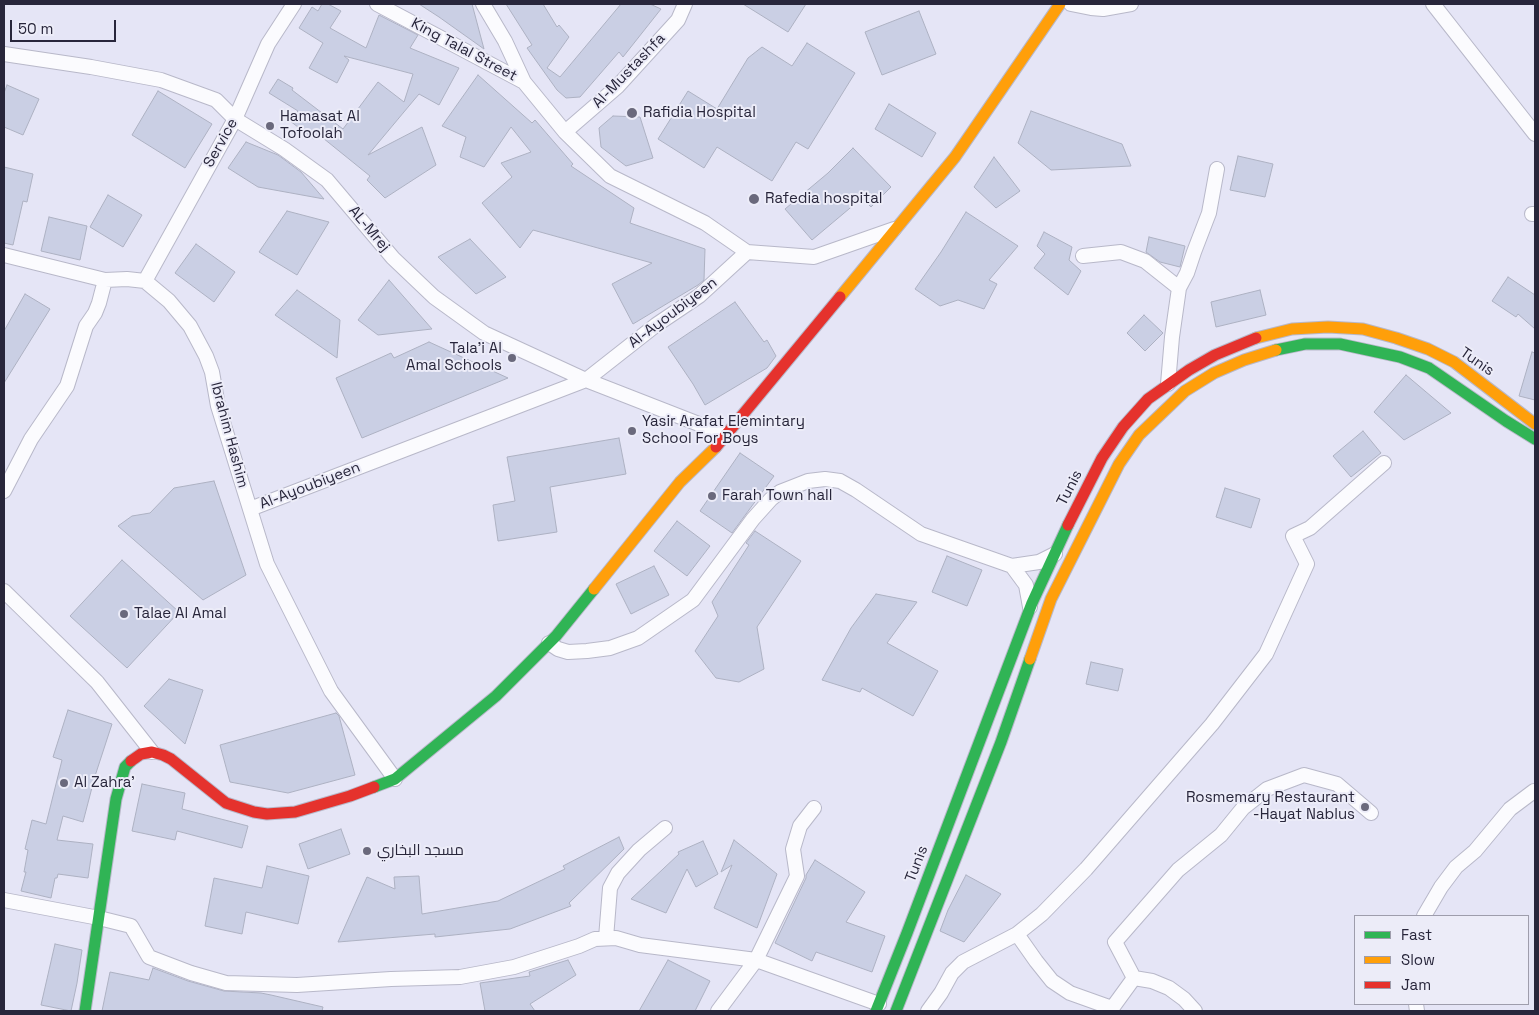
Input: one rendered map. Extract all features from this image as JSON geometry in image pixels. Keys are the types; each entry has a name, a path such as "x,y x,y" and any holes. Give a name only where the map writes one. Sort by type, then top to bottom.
{"main road":[{"path":"85,1011 116,799 125,767 142,754 152,752 163,754 172,759 226,803 247,811 267,814 295,812 350,796 395,779 496,696 549,643 680,482 728,434 955,157 1060,4"},
{"name":"Tunis","path":"878,1007 1030,607 1107,450 1122,427 1148,399 1168,384 1215,355 1258,337 1292,329 1328,327 1363,329 1404,340 1454,362 1535,424"},
{"path":"896,1011 1001,742 1051,599 1119,464 1139,435 1185,391 1214,373 1274,350 1305,344 1340,344 1400,357 1429,368 1535,439"},
{"path":"1513,406 1535,418"},
{"path":"1506,421 1535,450"}],"street":[{"name":"Service","path":"145,281 235,119 268,44 294,4"},
{"name":"King Talal Street","path":"377,4 524,82"},
{"path":"483,4 505,41 524,82 565,132 610,176 705,223 748,252 814,257 896,229"},
{"name":"Al-Mustashfa","path":"565,132 617,87 678,20 685,4"},
{"path":"1072,4 1085,8 1104,9 1131,4"},
{"path":"1433,4 1535,134"},
{"name":"AL-Mrej","path":"4,54 161,80 216,100 235,119 284,149 327,180 393,258 434,297 484,333 586,380 728,434"},
{"path":"1168,384 1179,288 1187,273 1209,213 1217,169"},
{"name":"Al-Ayoubiyeen","path":"250,509 586,380 656,325 699,296 748,252"},
{"path":"1084,256 1121,252 1144,261 1179,288"},
{"path":"4,255 105,280 127,279 145,281"},
{"path":"4,491 31,439 66,386 86,326 95,313 105,280"},
{"name":"Ibrahim Hashim","path":"145,281 180,313 190,326 206,356 214,380 218,406 267,564 331,691 395,779"},
{"path":"928,1011 952,974 963,962 1018,934 1042,914 1086,869 1212,724 1266,654 1307,564 1293,536 1310,528 1384,464"},
{"path":"549,643 558,649 568,652 587,652 610,648 638,638 693,600 753,519 771,499 780,492 808,481 825,479 840,481 921,534 1012,566 1038,562 1055,554"},
{"path":"1012,566 1026,585 1030,607"},
{"path":"4,592 97,682 152,752"},
{"path":"1134,978 1115,942 1178,870 1220,835 1243,808 1268,789 1304,775 1337,784 1371,813"},
{"path":"1425,915 1456,867 1475,851 1510,810 1534,791"},
{"path":"718,1011 756,960 797,876 793,849 800,826 814,808"},
{"path":"606,938 610,888 618,873 638,850 665,828"},
{"path":"4,900 131,926 149,957 191,973 226,983 297,985 460,977 514,967 596,939 616,938 640,945 756,960 878,1007"},
{"path":"1018,934 1052,981 1070,993 1111,1010 1134,978"},
{"path":"1134,978 1152,981 1169,988 1196,1011"}],"building":[{"path":"322,4 328,4 341,11 330,28 366,48 379,15 418,35 410,48 459,68 439,105 419,94 368,155 422,127 436,165 385,198 367,180 370,176 318,134 314,139 290,121 298,111 269,93 278,79 293,88 292,90 343,129 378,82 404,102 413,74 344,56 349,60 337,83 309,68 323,43 299,28 312,7 318,11"},
{"path":"419,4 472,4 484,49 439,17"},
{"path":"506,4 543,4 557,27 559,25 569,37 547,68 560,77 621,4 650,4 661,9 623,57 619,52 580,97 566,98 557,90 527,48 532,45"},
{"path":"743,4 806,4 788,32"},
{"path":"919,11 936,54 882,75 865,32"},
{"path":"807,43 855,73 808,149 796,142 772,181 717,147 704,168 658,139 688,91 717,109 748,58 762,47 792,66"},
{"path":"478,75 532,123 535,120 573,164 571,166 634,208 630,223 705,249 704,280 633,324 612,284 652,263 533,230 520,248 482,203 512,177 501,163 531,152 511,127 484,167 460,157 466,137 442,126"},
{"path":"7,85 39,99 23,135 4,127 4,93"},
{"path":"158,91 212,124 185,168 132,135"},
{"path":"889,104 936,133 922,157 875,129"},
{"path":"1031,111 1122,144 1131,166 1051,170 1018,143"},
{"path":"613,116 640,117 653,158 626,166 601,147 599,128"},
{"path":"246,142 278,155 301,172 324,199 258,187 228,168"},
{"path":"853,148 891,187 871,207 862,198 812,240 785,209 828,173"},
{"path":"1238,156 1273,164 1265,197 1230,190"},
{"path":"994,157 1020,191 996,208 974,187"},
{"path":"4,167 33,174 27,202 23,201 13,245 4,243"},
{"path":"108,195 142,215 123,247 90,227"},
{"path":"287,211 329,222 297,275 259,252"},
{"path":"966,212 1018,246 989,280 997,284 984,309 958,300 940,306 915,289"},
{"path":"49,217 87,226 80,260 41,251"},
{"path":"1044,232 1072,247 1069,260 1081,271 1068,295 1034,268 1045,254 1037,246"},
{"path":"1149,237 1185,246 1180,267 1160,262 1146,252"},
{"path":"470,239 506,277 476,294 438,257"},
{"path":"196,244 235,272 214,302 175,273"},
{"path":"1508,277 1535,295 1535,329 1518,314 1516,317 1492,301"},
{"path":"389,280 432,329 378,335 358,320"},
{"path":"297,290 340,320 337,358 275,315"},
{"path":"1260,290 1266,315 1216,327 1211,302"},
{"path":"25,294 50,309 4,383 4,331"},
{"path":"735,302 764,342 767,340 776,356 767,368 705,405 668,347"},
{"path":"1144,315 1163,333 1145,351 1127,333"},
{"path":"429,342 508,378 362,438 336,378 391,353 394,358"},
{"path":"1532,352 1535,353 1535,400 1519,396"},
{"path":"1406,375 1451,413 1404,440 1374,412"},
{"path":"1363,431 1381,453 1351,477 1333,456"},
{"path":"619,438 626,474 550,487 557,532 498,541 493,505 515,501 507,457"},
{"path":"740,453 774,476 732,533 700,511"},
{"path":"214,481 246,575 203,600 118,526 132,516 150,513 174,488"},
{"path":"1225,488 1260,499 1251,528 1216,517"},
{"path":"677,521 710,546 687,576 654,551"},
{"path":"755,531 801,561 757,627 764,669 739,682 716,678 695,651 718,616 712,602 749,545 746,543"},
{"path":"947,556 982,570 967,606 932,592"},
{"name":"Talae Al Amal","path":"122,560 179,612 127,668 70,616"},
{"path":"654,566 669,595 631,614 616,584"},
{"path":"876,594 917,602 887,643 938,671 913,716 862,688 860,692 822,680 851,628"},
{"path":"1091,662 1123,669 1118,691 1086,684"},
{"path":"169,679 203,690 185,744 144,706"},
{"path":"68,710 112,724 95,776 83,822 63,816 57,840 93,844 88,878 58,874 57,878 55,878 51,898 21,891 26,872 24,872 28,850 25,849 32,820 46,824 62,760 53,757"},
{"path":"336,713 339,716 355,775 288,793 230,782 220,745"},
{"path":"142,784 185,793 182,809 248,826 242,848 177,831 175,840 132,831"},
{"path":"341,829 350,854 308,869 299,844"},
{"path":"619,837 624,849 569,903 571,906 510,929 435,937 435,934 338,942 367,877 395,889 394,877 419,876 422,914 498,901 565,869 563,866"},
{"path":"734,840 777,874 757,928 714,908 732,865 721,872"},
{"path":"703,841 718,874 696,887 687,869 666,913 631,899 679,854 678,852"},
{"path":"815,860 865,892 846,922 885,936 872,972 816,952 812,961 775,943 806,875"},
{"path":"267,866 309,876 298,924 246,912 242,934 205,926 214,878 262,888"},
{"path":"966,875 1001,894 964,942 940,931 948,910"},
{"path":"55,944 82,950 71,1011 41,1005"},
{"path":"568,960 576,975 530,1004 535,1011 485,1011 480,983 530,976 529,972"},
{"path":"668,960 710,981 695,1011 639,1011"},
{"path":"153,968 188,981 224,991 261,993 323,1007 322,1011 102,1011 110,972 149,980"}],"traffic: fast":[{"path":"1276,350 1305,344 1340,344 1400,357 1429,368 1535,439"},
{"path":"876,1011 1032,603 1068,525"},
{"path":"374,787 395,779 496,696 556,636 594,589"},
{"path":"896,1011 1001,742 1030,659"},
{"path":"85,1011 116,799 125,767 131,761"}],"traffic: slow":[{"path":"840,297 955,157 1060,4"},
{"path":"1256,338 1292,329 1328,327 1363,329 1396,338 1428,349 1454,362 1535,424"},
{"path":"1030,659 1051,599 1119,464 1139,435 1185,391 1214,373 1244,360 1276,350"},
{"path":"594,589 680,482 716,447"}],"traffic: jam":[{"path":"716,447 840,297"},
{"path":"1068,525 1102,458 1123,427 1148,399 1189,370 1215,355 1256,338"},
{"path":"131,761 141,754 152,752 163,755 171,759 226,803 267,814 295,812 374,787"}],"place":[{"name":"Rafidia Hospital","path":"632,113"},
{"name":"Hamasat Al Tofoolah","path":"270,126"},
{"name":"Rafedia hospital","path":"754,199"},
{"name":"Tala'i Al Amal Schools","path":"512,358"},
{"name":"Yasir Arafat Elemintary School For Boys","path":"632,431"},
{"name":"Farah Town hall","path":"712,496"},
{"name":"Talae Al Amal","path":"124,614"},
{"name":"Al Zahra'","path":"64,783"},
{"name":"Rosmemary Restaurant -Hayat Nablus","path":"1365,807"},
{"name":"مسجد البخاري","path":"367,851"}]}
